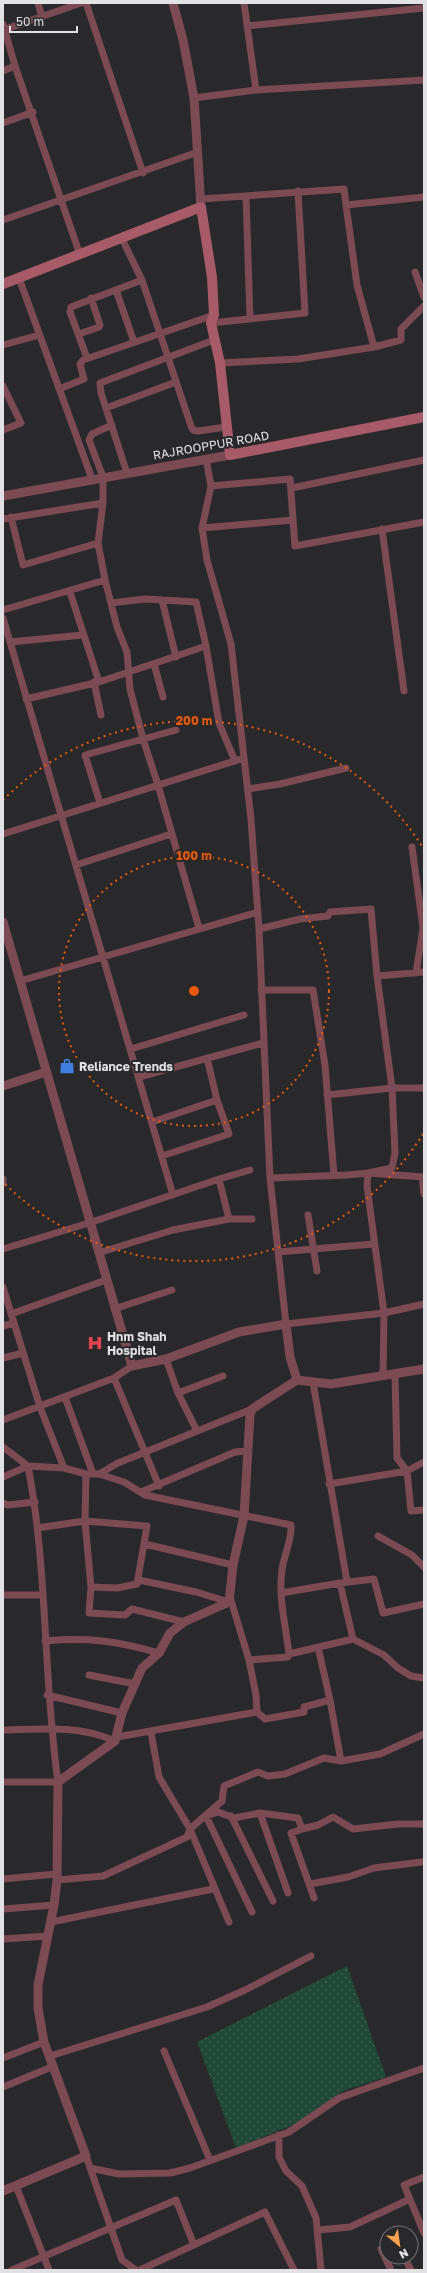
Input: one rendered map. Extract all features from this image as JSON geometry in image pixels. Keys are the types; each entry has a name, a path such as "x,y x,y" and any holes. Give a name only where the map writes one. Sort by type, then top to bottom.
{"main road":[{"path":"3,284 122,239 201,203 212,278 214,340 220,363 230,455"},
{"name":"RAJROOPPUR ROAD","path":"230,455 424,417"}],"street":[{"path":"38,3 42,17"},
{"path":"80,3 72,4 42,17 4,28 15,66 33,112 80,255"},
{"path":"86,3 143,173"},
{"path":"173,3 183,40 194,98 201,203 246,196 344,189 357,285 374,347"},
{"path":"244,3 256,90"},
{"path":"397,3 398,11"},
{"path":"247,26 424,8"},
{"path":"3,71 15,66"},
{"path":"194,98 256,90 424,80"},
{"path":"3,123 33,112"},
{"path":"3,220 143,173 198,152"},
{"path":"59,389 84,379 80,361 134,342 213,319 250,319 305,312 298,192"},
{"path":"246,196 250,319"},
{"path":"346,205 424,197"},
{"path":"122,239 142,280 193,430 198,432 226,427"},
{"path":"415,272 424,297"},
{"path":"19,278 92,479"},
{"path":"87,358 70,312 71,307 91,298 142,280"},
{"path":"116,290 134,342"},
{"path":"79,334 99,327 100,325 91,298"},
{"path":"220,363 298,359 374,347 401,340 401,329 424,306"},
{"path":"3,345 39,335"},
{"path":"128,473 100,386 103,380 214,340"},
{"path":"106,408 176,382"},
{"path":"3,386 21,423 3,430"},
{"path":"112,425 92,434 89,440 103,477 103,503 98,543 105,580 117,627 127,652 130,688 143,739 158,785 199,928"},
{"name":"RAJROOPPUR ROAD","path":"3,496 230,455"},
{"path":"206,459 211,486 202,528 208,560 231,644 248,789 259,928 270,1178 290,1357 297,1380"},
{"path":"292,488 424,460"},
{"path":"211,486 290,479 292,488 295,546 424,522"},
{"path":"3,519 103,503"},
{"path":"11,517 23,565 98,543"},
{"path":"202,528 293,520"},
{"path":"382,529 404,691"},
{"path":"3,610 70,592 105,580"},
{"path":"70,592 97,682 101,715"},
{"path":"112,603 162,600 196,602 206,646 219,723 235,761"},
{"path":"162,600 176,657"},
{"path":"3,618 26,700 104,956 173,1195"},
{"path":"10,642 83,635"},
{"path":"26,700 97,682 206,646"},
{"path":"154,664 163,697"},
{"path":"100,803 85,755 176,730"},
{"path":"3,834 244,758"},
{"path":"248,789 280,784 346,768"},
{"path":"76,865 171,834"},
{"path":"412,847 423,928 416,973"},
{"path":"259,928 300,919 328,916 330,912 371,909 377,976 392,1088 395,1153 392,1168 368,1173"},
{"path":"20,981 258,912"},
{"path":"3,922 89,1223 132,1366"},
{"path":"377,976 424,972"},
{"path":"261,990 313,990 327,1095 334,1175"},
{"path":"131,1049 244,1015"},
{"path":"139,1078 263,1043"},
{"path":"162,1156 229,1134 217,1100 207,1058"},
{"path":"3,1086 46,1072"},
{"path":"327,1095 392,1088 424,1088"},
{"path":"152,1122 217,1100"},
{"path":"3,1249 89,1223 250,1170"},
{"path":"368,1173 367,1186 373,1244 384,1313 383,1376"},
{"path":"270,1178 368,1173 423,1177 424,1194"},
{"path":"219,1179 229,1220"},
{"path":"308,1215 317,1271"},
{"path":"98,1253 173,1230 229,1220 252,1219"},
{"path":"278,1252 373,1244"},
{"path":"11,1314 106,1280"},
{"path":"3,1288 40,1406 64,1468"},
{"path":"114,1309 172,1290"},
{"path":"3,1420 114,1378 132,1366 166,1359 239,1332 286,1324 384,1313 424,1304"},
{"path":"3,1326 14,1323"},
{"path":"3,1358 23,1353"},
{"path":"166,1359 178,1393 197,1431"},
{"path":"93,1474 252,1409 297,1380 331,1384 424,1369"},
{"path":"395,1374 397,1458 407,1471 411,1511 424,1510"},
{"path":"178,1393 223,1376"},
{"path":"114,1378 159,1486"},
{"path":"313,1382 352,1639"},
{"path":"65,1397 93,1474 85,1521 91,1587 89,1613 125,1616 132,1609 184,1622"},
{"path":"252,1409 244,1516 233,1565 230,1600 249,1660 256,1695 257,1712"},
{"path":"3,1447 28,1466 35,1502 45,1641 47,1695 50,1729 58,1782 54,1905 38,1985 38,2008 44,2042 54,2066 122,2260 136,2270"},
{"path":"141,1492 159,1486 235,1452 248,1451"},
{"path":"329,1484 407,1471 424,1462"},
{"path":"3,1477 28,1466 64,1468 124,1482 141,1492 244,1516 291,1524 291,1536 282,1571 281,1593 289,1654"},
{"path":"3,1503 8,1505 35,1502"},
{"path":"37,1528 85,1521 147,1526 137,1584"},
{"path":"378,1536 412,1555 424,1567"},
{"path":"145,1544 233,1565"},
{"path":"281,1593 343,1582 374,1579 383,1613 424,1604"},
{"path":"91,1587 118,1588 137,1584 139,1580 230,1600"},
{"path":"3,1595 42,1595"},
{"path":"116,1739 122,1714 142,1668 159,1653 170,1632 184,1622 230,1600"},
{"path":"45,1641 73,1638 101,1639 159,1653"},
{"path":"249,1660 288,1657 289,1654 352,1639 384,1654 398,1668 411,1676 424,1678"},
{"path":"318,1648 330,1700 340,1761"},
{"path":"89,1675 135,1684"},
{"path":"47,1695 122,1714"},
{"path":"3,1782 58,1782 116,1739 257,1712 266,1719 304,1712 304,1707 330,1700"},
{"path":"3,1730 50,1729 98,1734 116,1739"},
{"path":"151,1732 158,1777 190,1829 213,1889 229,1922"},
{"path":"3,1879 103,1876 187,1837 190,1829 222,1801 224,1786 232,1782 258,1772 268,1776 285,1774 324,1758 340,1761 380,1754 424,1734"},
{"path":"206,1816 218,1812 234,1818 260,1813 298,1818 302,1829"},
{"path":"260,1813 288,1893"},
{"path":"206,1816 252,1912"},
{"path":"230,1816 273,1901"},
{"path":"314,1898 291,1833 318,1825 333,1817 353,1829 398,1824 424,1824"},
{"path":"310,1884 348,1877 374,1868 422,1862"},
{"path":"51,1922 213,1889"},
{"path":"3,1909 54,1905"},
{"path":"3,1939 48,1936"},
{"path":"50,2056 207,2007 245,1990 310,1956"},
{"path":"4,2058 44,2042"},
{"path":"164,2051 210,2160"},
{"path":"3,2087 54,2066"},
{"path":"90,2168 119,2174 170,2173 190,2168 289,2132 339,2098 424,2068"},
{"path":"279,2135 279,2157 286,2171 302,2186 316,2218 321,2270"},
{"path":"3,2192 86,2156"},
{"path":"424,2177 404,2185 424,2234"},
{"path":"16,2186 50,2270"},
{"path":"318,2230 350,2227 410,2199"},
{"path":"12,2270 111,2226 176,2200 194,2245"},
{"path":"140,2270 265,2212 294,2270"}],"green space":[{"path":"347,1966 386,2077 345,2090 295,2124 236,2148 197,2042"}],"place":[{"name":"Reliance Trends","path":"67,1066"},
{"name":"Hnm Shah Hospital","path":"95,1343"}]}
